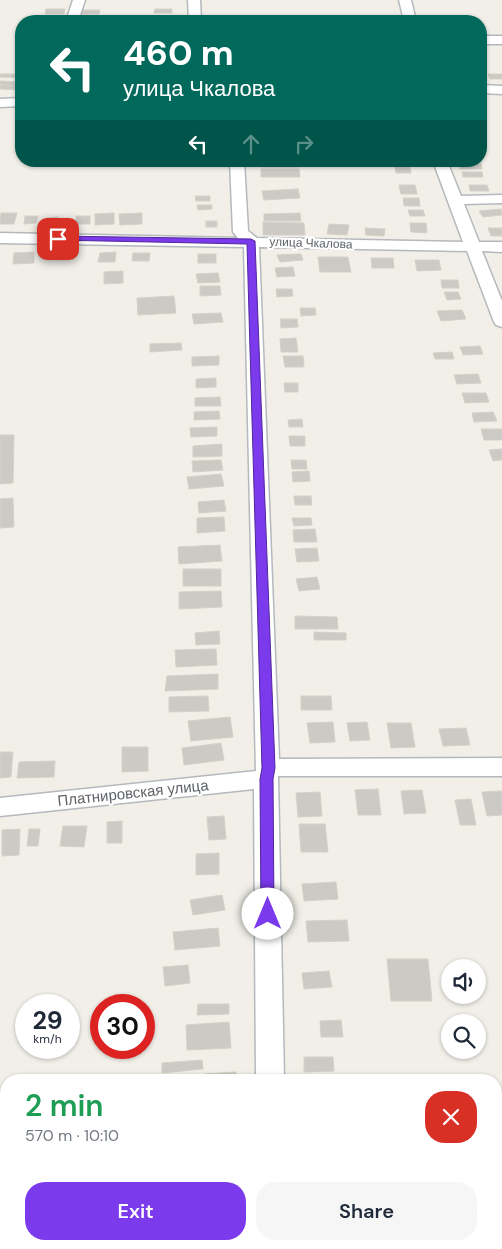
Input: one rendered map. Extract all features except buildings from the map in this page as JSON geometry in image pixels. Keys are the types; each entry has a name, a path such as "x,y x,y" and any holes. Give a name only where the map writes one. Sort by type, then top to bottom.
{"street":[{"path":"74,15 79,0"},
{"path":"194,0 195,15"},
{"path":"406,0 409,15"},
{"path":"487,40 502,40"},
{"path":"487,89 502,90"},
{"path":"0,102 15,102"},
{"path":"237,167 241,232 251,241 267,773 270,1074"},
{"path":"442,167 502,322"},
{"path":"455,200 502,199"},
{"name":"улица Чкалова","path":"0,238 251,241 474,248 502,247"},
{"name":"Платнировская улица","path":"0,807 267,773 502,767"}],"route":[{"path":"58,239 251,241 268,768 266,779 268,914"}]}
